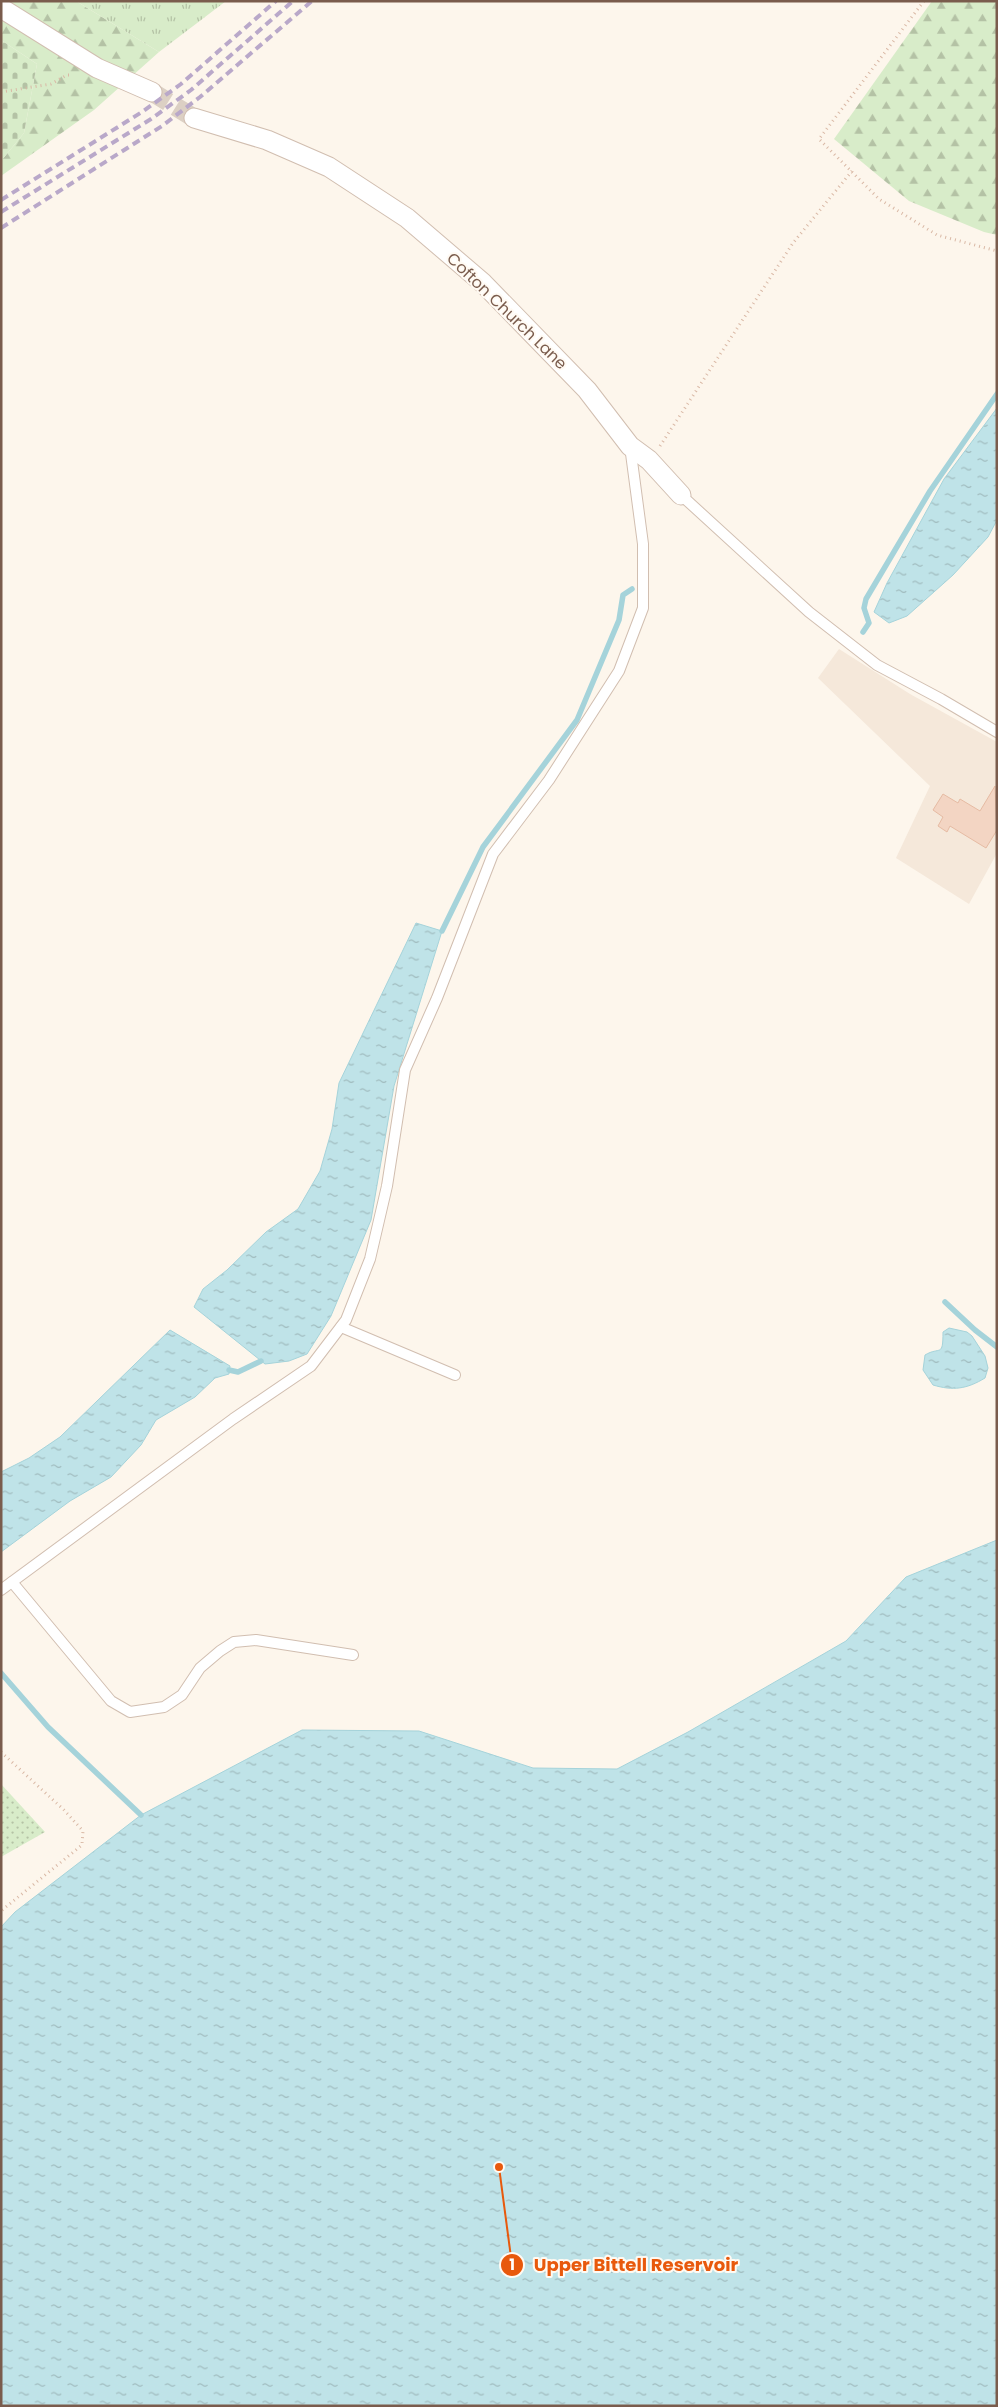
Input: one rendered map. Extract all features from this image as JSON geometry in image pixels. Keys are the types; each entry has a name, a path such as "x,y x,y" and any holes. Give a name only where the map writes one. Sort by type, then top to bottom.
{"street":[{"path":"1,8 97,68 152,92"},
{"name":"Cofton Church Lane","path":"194,118 267,140 328,167 407,218 490,290 587,390 630,446 649,460 681,495"}],"lane":[{"path":"1,1590 233,1419 311,1366 346,1320 370,1259 387,1186 405,1070 437,998 494,854 549,780 619,671 643,608 643,544 630,446"},
{"path":"681,495 809,612 878,665 997,732"},
{"path":"341,1327 455,1375"},
{"path":"12,1582 111,1701 130,1712 164,1707 182,1695 200,1668 234,1642 256,1640 353,1655"}],"path":[{"path":"924,1 819,139 880,199 937,235 997,251"},
{"path":"1,92 51,84 67,75"},
{"path":"649,460 793,243 852,172"},
{"path":"1,1752 64,1810 83,1831 82,1845 1,1912"}],"shaded area":[{"path":"839,649 910,694 997,742 997,853 969,904 896,858 930,786 818,678"}],"green space":[{"path":"1,1 76,1 159,52 94,110 1,176 1,161 24,133 37,64 1,40"},
{"path":"76,1 226,1 159,52"},
{"path":"932,1 997,1 997,235 984,232 909,201 834,139"},
{"path":"1,40 37,64 24,133 1,161"},
{"path":"1,1784 45,1832 1,1857"}],"water":[{"path":"997,408 997,520 988,537 953,575 907,616 889,623 874,612 887,583 944,479"},
{"path":"416,923 442,931 394,1086 371,1220 331,1316 307,1354 289,1361 265,1364 194,1307 203,1289 227,1270 266,1232 298,1209 320,1171 332,1129 339,1083"},
{"path":"949,1328 967,1332 972,1336 985,1356 988,1368 985,1378 972,1385 960,1388 933,1385 923,1370 925,1355 940,1350 943,1332"},
{"path":"170,1330 230,1366 229,1374 215,1378 195,1397 156,1420 141,1445 111,1477 70,1501 1,1552 1,1472 29,1458 60,1437"},
{"path":"997,1540 997,2406 1,2406 1,1927 15,1912 141,1815 302,1730 419,1731 533,1768 617,1769 688,1732 846,1641 906,1577"}],"building":[{"path":"995,786 997,830 986,848 950,826 947,832 938,826 943,817 933,810 943,794 958,803 960,799 980,811"}],"waterway":[{"path":"863,632 869,623 864,608 866,599 930,491 997,394"},
{"path":"442,931 483,847 577,720 619,620 623,595 632,589"},
{"path":"945,1302 975,1330 997,1347"},
{"path":"229,1370 238,1372 261,1361"},
{"path":"1,1673 48,1727 141,1815"}],"tunnel":[{"path":"152,92 194,118"}],"railway":[{"path":"1,200 142,112 181,84 276,1"},
{"path":"1,212 151,119 191,90 293,1"},
{"path":"1,228 162,126 200,97 312,1"}],"place":[{"name":"Upper Bittell Reservoir","path":"499,2167"}]}
